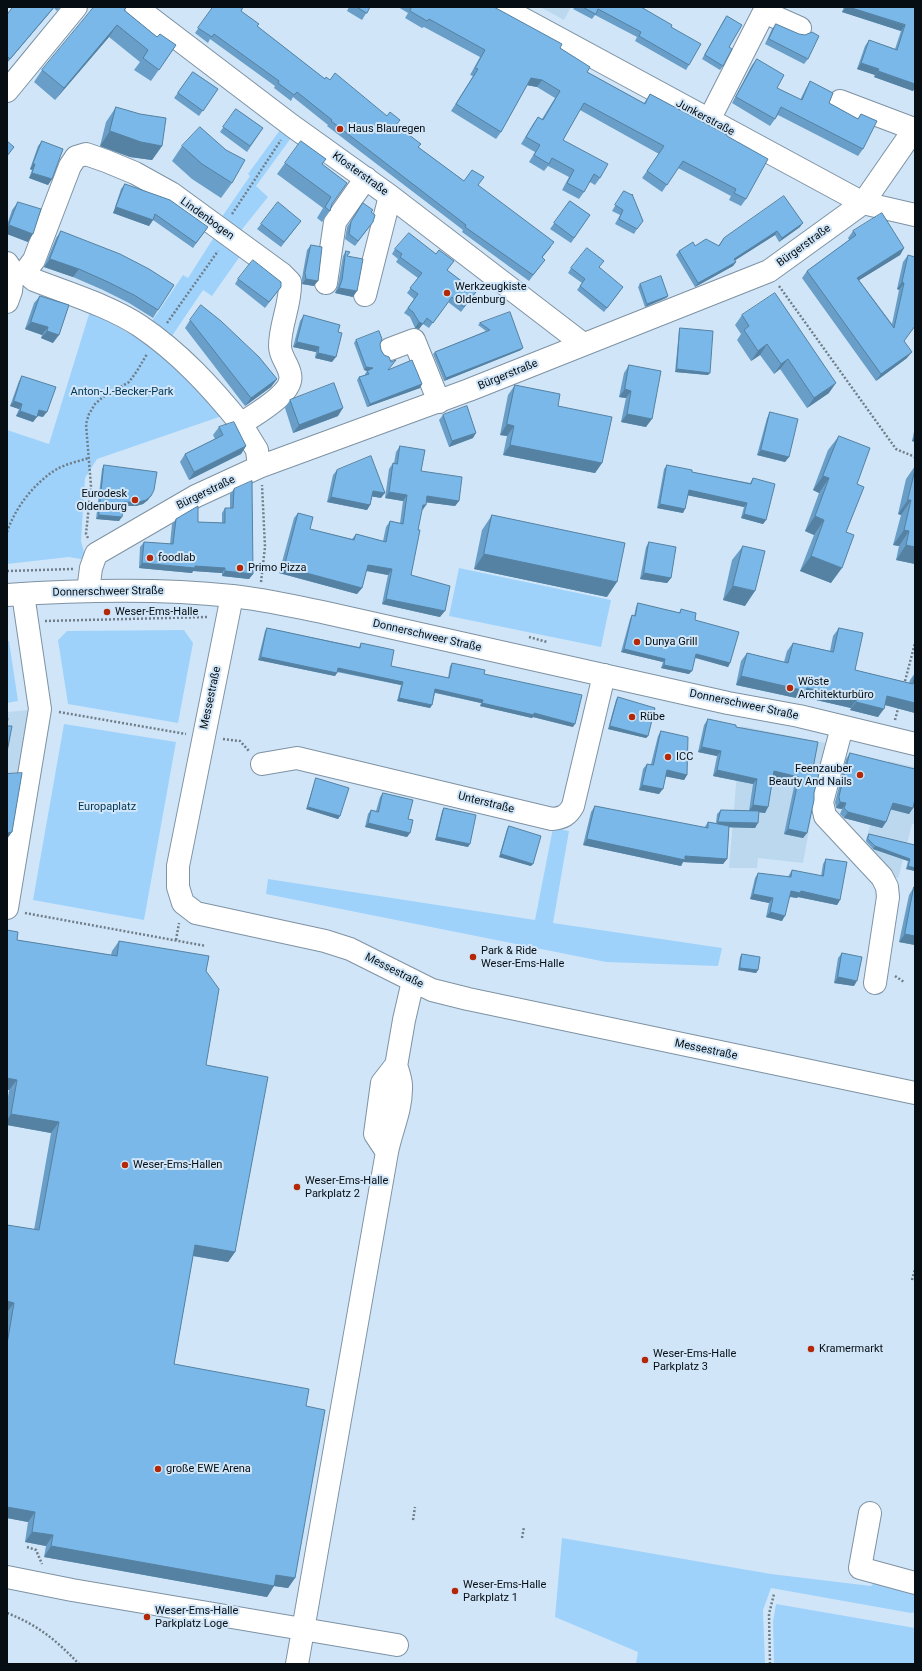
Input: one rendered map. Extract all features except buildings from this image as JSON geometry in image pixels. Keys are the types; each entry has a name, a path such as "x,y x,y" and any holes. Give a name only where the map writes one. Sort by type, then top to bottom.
{"street":[{"path":"7,91 76,7"},
{"name":"Klosterstraße","path":"136,7 291,125 390,196 582,344"},
{"name":"Junkerstraße","path":"501,7 863,204 915,215"},
{"path":"709,120 764,12 800,28"},
{"path":"840,101 915,129"},
{"name":"Bürgerstraße","path":"96,554 196,496 259,467 439,402 769,271 863,204 915,129"},
{"name":"Lindenbogen","path":"15,269 34,260 70,166 76,157 86,154 135,173 171,193 282,274 290,282 290,292 280,346 281,357 289,368 291,377 290,384 284,393 241,424"},
{"path":"326,283 335,222 366,178"},
{"path":"365,295 390,196"},
{"path":"7,302 15,269 34,280 116,313 140,325 191,367 241,424 257,450 259,467"},
{"path":"390,349 414,340 439,402"},
{"path":"88,591 91,568 96,554"},
{"name":"Donnerschweer Straße","path":"15,595 88,591 162,591 232,596 258,600 322,612 842,726 915,744"},
{"path":"15,595 28,621 40,709 15,910"},
{"name":"Messestraße","path":"232,596 178,866 178,887 183,903 196,913 325,941 350,949 432,990 468,1000 915,1093"},
{"name":"Unterstraße","path":"262,764 297,758 552,819 560,818 566,816 573,806 604,675"},
{"path":"842,726 822,802 825,816 882,877 887,887 888,896 875,983"},
{"path":"297,1664 389,1143 386,1120 404,1020 413,981"},
{"path":"389,1143 375,1134 389,1103 402,1088 396,1065"},
{"path":"870,1512 860,1568 915,1583"},
{"path":"7,1577 72,1590 397,1645"}],"path":[{"path":"96,554 86,534 91,486 86,424 89,414 95,404 103,397 129,382 138,371 156,338 218,252 230,217 291,125"},
{"path":"769,271 896,448 915,457"},
{"path":"7,532 29,492 57,469 89,458"},
{"path":"258,600 265,547 262,484 259,467"},
{"path":"28,621 228,617"},
{"path":"902,691 915,643"},
{"path":"890,738 900,702"},
{"path":"40,709 203,737"},
{"path":"15,910 206,946"},
{"path":"912,1280 915,1269"},
{"path":"413,1520 415,1507"},
{"path":"522,1538 524,1527"},
{"path":"770,1664 769,1614 774,1594"},
{"path":"7,1613 42,1630 79,1664"}],"shaded area":[{"path":"540,7 571,7 564,20"},
{"path":"40,709 7,881 7,712"},
{"path":"741,726 825,743 803,863 758,858 757,868 729,868"},
{"path":"888,761 915,767 915,824 912,824 898,879 863,851"}],"green space":[{"path":"280,130 291,138 256,186 268,197 239,233 219,221 250,176 248,174"},
{"path":"216,234 243,252 212,296 203,290 170,339 150,324 183,275 188,278"},
{"name":"Anton-J.-Becker-Park","path":"90,311 146,343 182,372 222,416 97,459 85,478 81,541 86,560 69,557 7,564 7,430 49,444"},
{"path":"459,568 611,600 601,647 449,616"},
{"path":"184,630 193,643 178,723 68,704 58,640 67,631"},
{"path":"7,641 9,641 18,701 7,703"},
{"name":"Europaplatz","path":"64,724 176,742 144,920 33,900"},
{"path":"553,828 569,831 553,923 722,948 718,966 606,962 266,894 268,879 535,920"},
{"path":"562,1538 771,1574 871,1586 879,1578 915,1589 915,1612 911,1613 771,1588 763,1610 765,1664 636,1664 638,1652 555,1617"},
{"path":"776,1604 915,1628 915,1664 774,1664 773,1622"}],"place":[{"name":"Haus Blauregen","path":"340,129"},
{"name":"Werkzeugkiste Oldenburg","path":"447,293"},
{"name":"Eurodesk Oldenburg","path":"135,500"},
{"name":"foodlab","path":"150,558"},
{"name":"Primo Pizza","path":"240,568"},
{"name":"Weser-Ems-Halle","path":"107,612"},
{"name":"Dunya Grill","path":"637,642"},
{"name":"Wöste Architekturbüro","path":"790,688"},
{"name":"Rübe","path":"632,717"},
{"name":"ICC","path":"668,757"},
{"name":"Feenzauber Beauty And Nails","path":"860,775"},
{"name":"Park & Ride Weser-Ems-Halle","path":"473,957"},
{"name":"Weser-Ems-Hallen","path":"125,1165"},
{"name":"Weser-Ems-Halle Parkplatz 2","path":"297,1187"},
{"name":"Kramermarkt","path":"811,1349"},
{"name":"Weser-Ems-Halle Parkplatz 3","path":"645,1360"},
{"name":"große EWE Arena","path":"158,1469"},
{"name":"Weser-Ems-Halle Parkplatz 1","path":"455,1591"},
{"name":"Weser-Ems-Halle Parkplatz Loge","path":"147,1617"}]}
